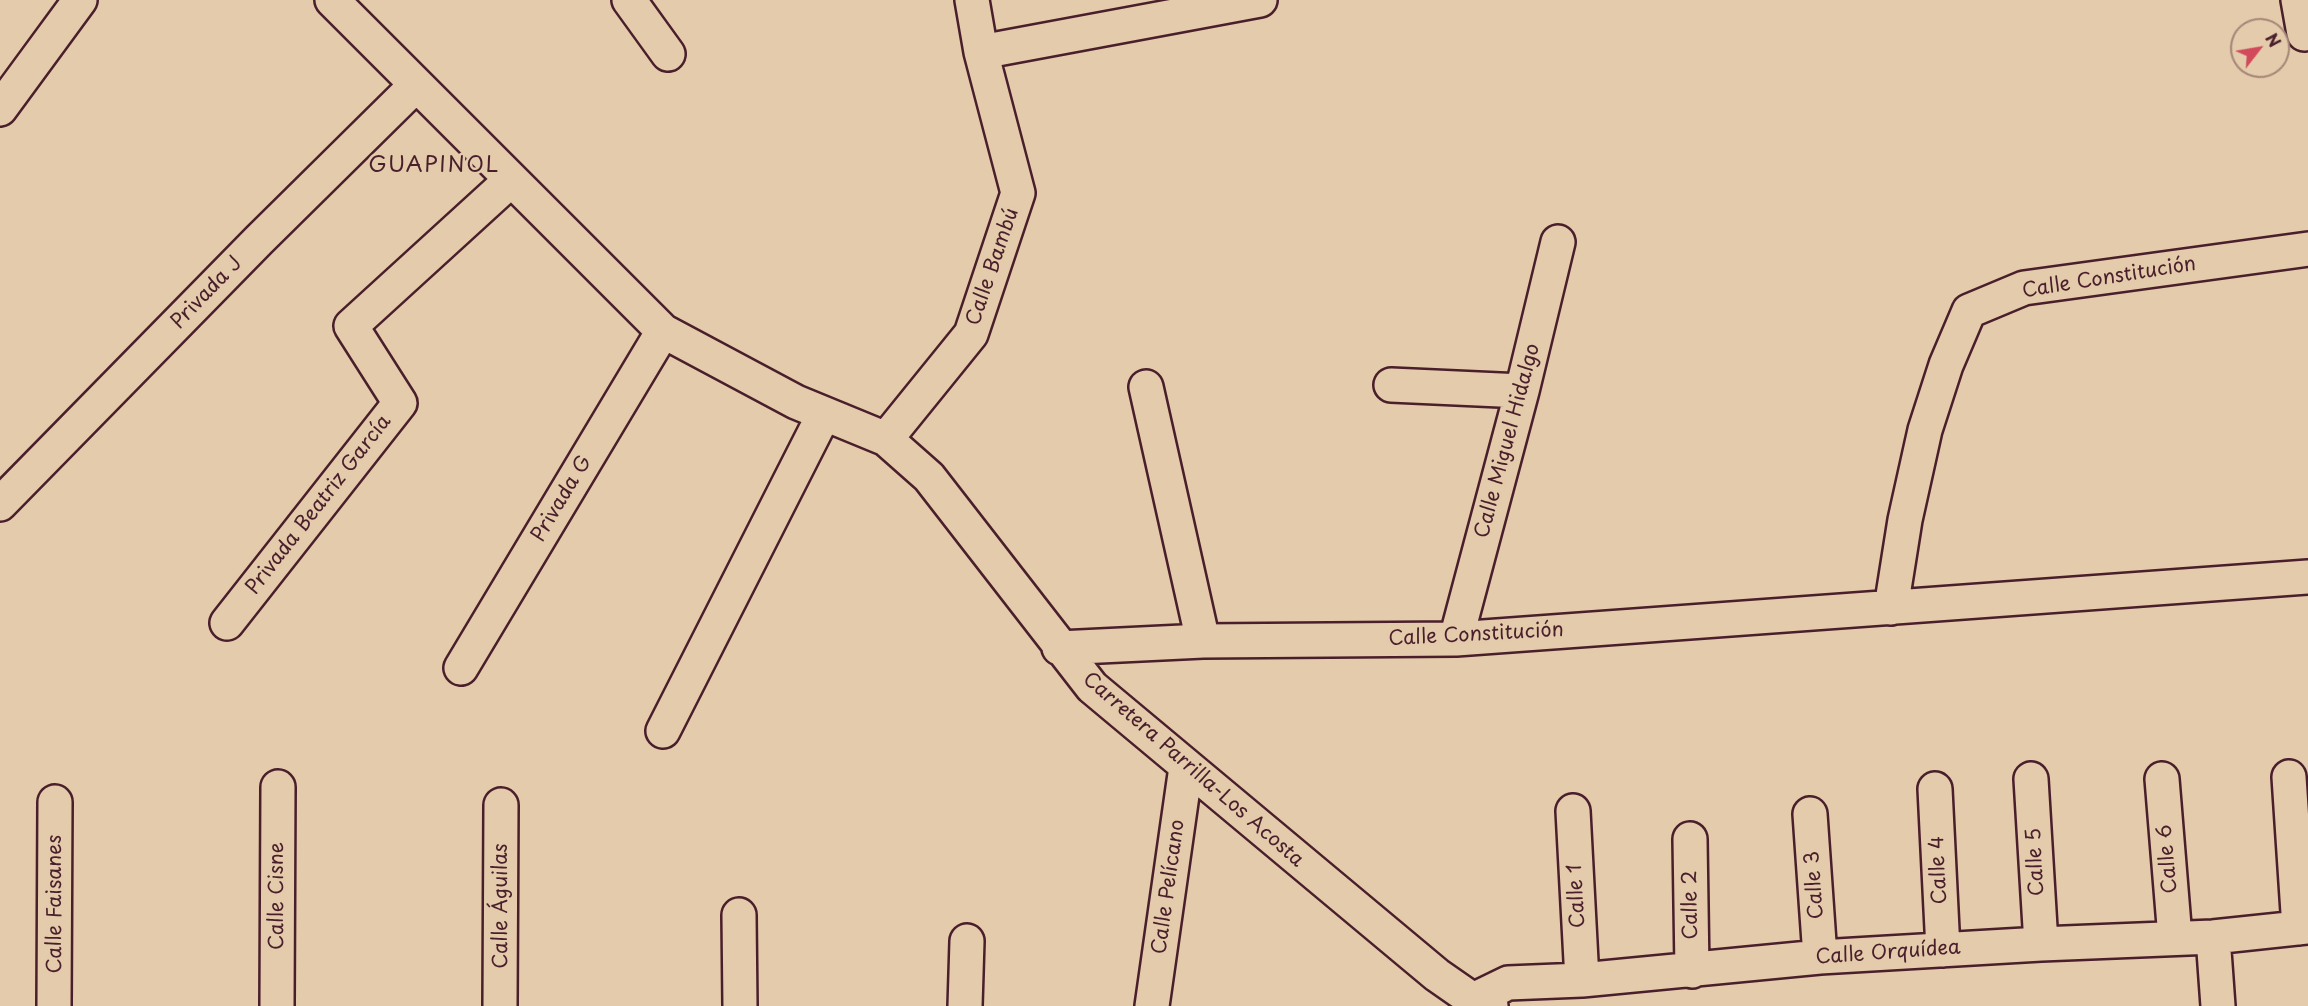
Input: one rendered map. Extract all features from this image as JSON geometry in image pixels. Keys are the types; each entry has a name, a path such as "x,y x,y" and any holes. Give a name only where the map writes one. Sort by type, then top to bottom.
{"street":[{"path":"0,109 80,0"},
{"name":"Carretera Parrilla-Los Acosta","path":"332,0 663,331 796,402 886,439 929,477 1059,648 1092,687 1437,975 1479,1004"},
{"path":"628,0 668,54"},
{"name":"Calle Bambú","path":"886,439 971,334 1018,193 981,52 972,0"},
{"path":"981,52 1260,0"},
{"path":"2298,0 2304,34"},
{"name":"Privada J","path":"0,504 259,240 416,85"},
{"name":"Privada Beatriz García","path":"227,623 400,403 351,326 511,180"},
{"name":"Calle Miguel Hidalgo","path":"1456,639 1522,391 1558,242"},
{"name":"Calle Constitución","path":"1891,608 1905,520 1925,430 1946,365 1969,310 2024,288 2308,249"},
{"name":"Privada G","path":"461,668 663,331"},
{"path":"1391,385 1522,391"},
{"path":"1146,387 1203,641"},
{"path":"663,730 824,414"},
{"name":"Calle Constitución","path":"1059,648 1203,641 1456,639 2308,577"},
{"name":"Calle Pelícano","path":"1152,1006 1186,767"},
{"path":"2289,777 2304,928"},
{"name":"Calle 5","path":"2031,779 2041,944"},
{"name":"Calle 6","path":"2162,779 2175,938"},
{"name":"Calle Cisne","path":"277,1006 278,787"},
{"name":"Calle 4","path":"1935,789 1943,950"},
{"name":"Calle Faisanes","path":"54,1006 55,802"},
{"name":"Calle Águilas","path":"500,1006 501,805"},
{"name":"Calle 1","path":"1573,811 1582,980"},
{"name":"Calle 3","path":"1810,814 1820,957"},
{"name":"Calle 2","path":"1690,839 1692,971"},
{"path":"739,915 740,1006"},
{"name":"Calle Orquídea","path":"1479,1004 1508,983 1582,980 1692,971 1820,957 2213,936 2304,928"},
{"path":"2213,936 2218,1006"},
{"path":"965,1006 967,941"}],"district":[{"name":"GUAPINOL","path":"434,166"}]}
